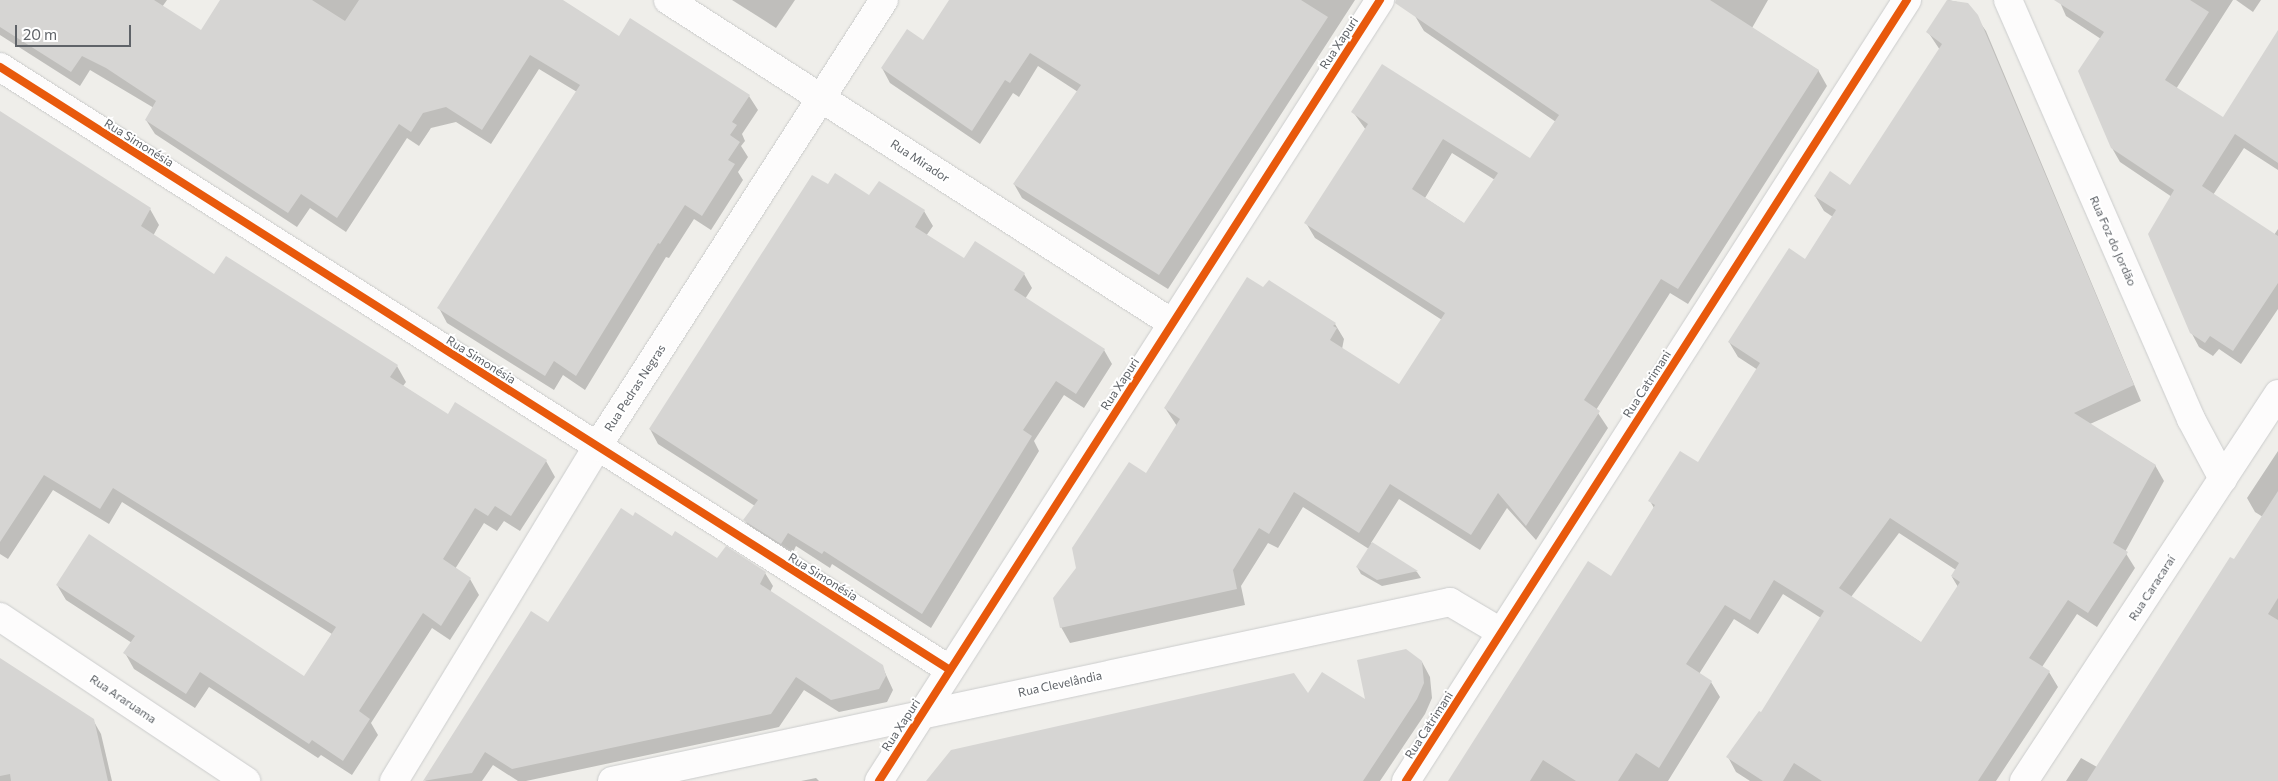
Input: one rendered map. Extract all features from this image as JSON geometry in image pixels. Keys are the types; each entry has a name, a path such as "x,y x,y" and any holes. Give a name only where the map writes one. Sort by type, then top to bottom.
{"street":[{"name":"Rua Mirador","path":"668,0 1172,323"},
{"name":"Rua Pedras Negras","path":"394,781 597,447 884,0"},
{"name":"Rua Xapuri","path":"879,781 1380,0"},
{"name":"Rua Catrimani","path":"1406,781 1907,0"},
{"name":"Rua Foz do Jordão","path":"2008,0 2191,419 2223,479"},
{"name":"Rua Simonésia","path":"0,67 950,670"},
{"name":"Rua Caracaraí","path":"2024,781 2278,394"},
{"name":"Rua Clevelândia","path":"612,781 1450,602 1502,632"},
{"name":"Rua Araruama","path":"0,617 246,781"}],"building":[{"path":"0,0 154,0 201,30 220,0 312,0 345,21 359,0 563,0 619,36 630,18 750,95 732,122 737,125 730,135 740,142 728,160 735,164 702,216 685,205 660,244 658,243 576,376 554,361 545,376 437,308 580,85 530,55 482,130 446,107 423,113 411,132 399,124 337,218 301,194 288,213 145,120 156,101 106,68 82,56 71,72 0,27"},
{"path":"949,0 1301,0 1328,17 1159,275 1013,184 1081,85 1030,53 1010,83 1005,80 972,131 881,68 907,29 923,40"},
{"path":"1396,0 1710,0 1819,70 1678,289 1661,279 1584,400 1600,411 1526,526 1498,493 1471,535 1390,484 1359,533 1294,492 1269,534 1259,528 1233,570 1237,589 1060,628 1053,598 1076,568 1072,548 1129,462 1146,473 1180,419 1164,408 1247,277 1263,287 1269,280 1336,323 1333,326 1337,328 1330,340 1399,384 1445,313 1304,223 1368,124 1351,112 1382,64 1530,158 1559,115 1395,3","holes":["1443,139 1498,173 1464,223 1412,189"]},
{"path":"1947,0 1968,3 1978,15 2134,385 2074,413 2156,465 2113,543 2128,552 2088,613 2068,600 2029,658 2050,671 1978,781 1822,781 1794,763 1783,781 1763,781 1726,757 1759,711 1761,712 1824,611 1774,580 1750,620 1725,605 1686,664 1712,681 1659,768 1636,753 1618,781 1576,781 1543,760 1530,781 1448,781 1588,561 1611,576 1655,505 1648,501 1680,451 1698,462 1760,363 1728,342 1789,248 1805,259 1836,210 1814,196 1830,171 1850,185 1942,44 1926,32","holes":["1890,518 1959,563 1951,576 1960,582 1921,642 1839,588"]},
{"path":"2054,0 2190,0 2209,12 2165,80 2223,117 2278,30 2278,163 2235,134 2202,186 2278,236 2278,283 2233,351 2210,336 2205,343 2190,333 2148,234 2174,190 2111,148 2078,71 2104,32"},
{"path":"0,111 151,208 141,226 214,274 226,256 398,365 390,377 448,414 455,402 547,460 511,516 495,506 488,516 475,508 443,559 471,578 441,626 423,613 359,711 370,719 343,761 312,740 309,744 200,672 186,694 123,653 135,636 56,585 89,534 304,676 336,627 113,488 100,509 44,475 0,542"},
{"path":"835,173 869,195 879,181 925,210 915,227 964,258 975,241 1025,273 1014,290 1105,349 1076,394 1056,381 1023,430 1032,436 922,614 824,551 822,554 788,533 781,544 743,520 758,500 649,429 812,175 828,184"},
{"path":"2278,491 2278,598 2268,614 2278,620 2278,781 2087,781 2230,557 2234,559"},
{"path":"621,508 633,516 635,512 672,536 675,531 717,558 726,546 766,572 760,584 883,665 886,676 879,689 831,700 796,677 771,714 512,769 485,752 472,773 423,781 531,611 548,622"},
{"path":"1372,542 1418,571 1377,580 1356,567"},
{"path":"1406,649 1422,661 1424,683 1417,699 1363,781 926,781 951,750 1294,673 1308,693 1322,672 1365,699 1357,660"},
{"path":"0,658 94,719 108,781 11,781 10,774 0,776"}],"cycle path":[{"path":"879,781 1380,0"},
{"path":"1406,781 1907,0"},
{"path":"0,67 950,670"}]}
